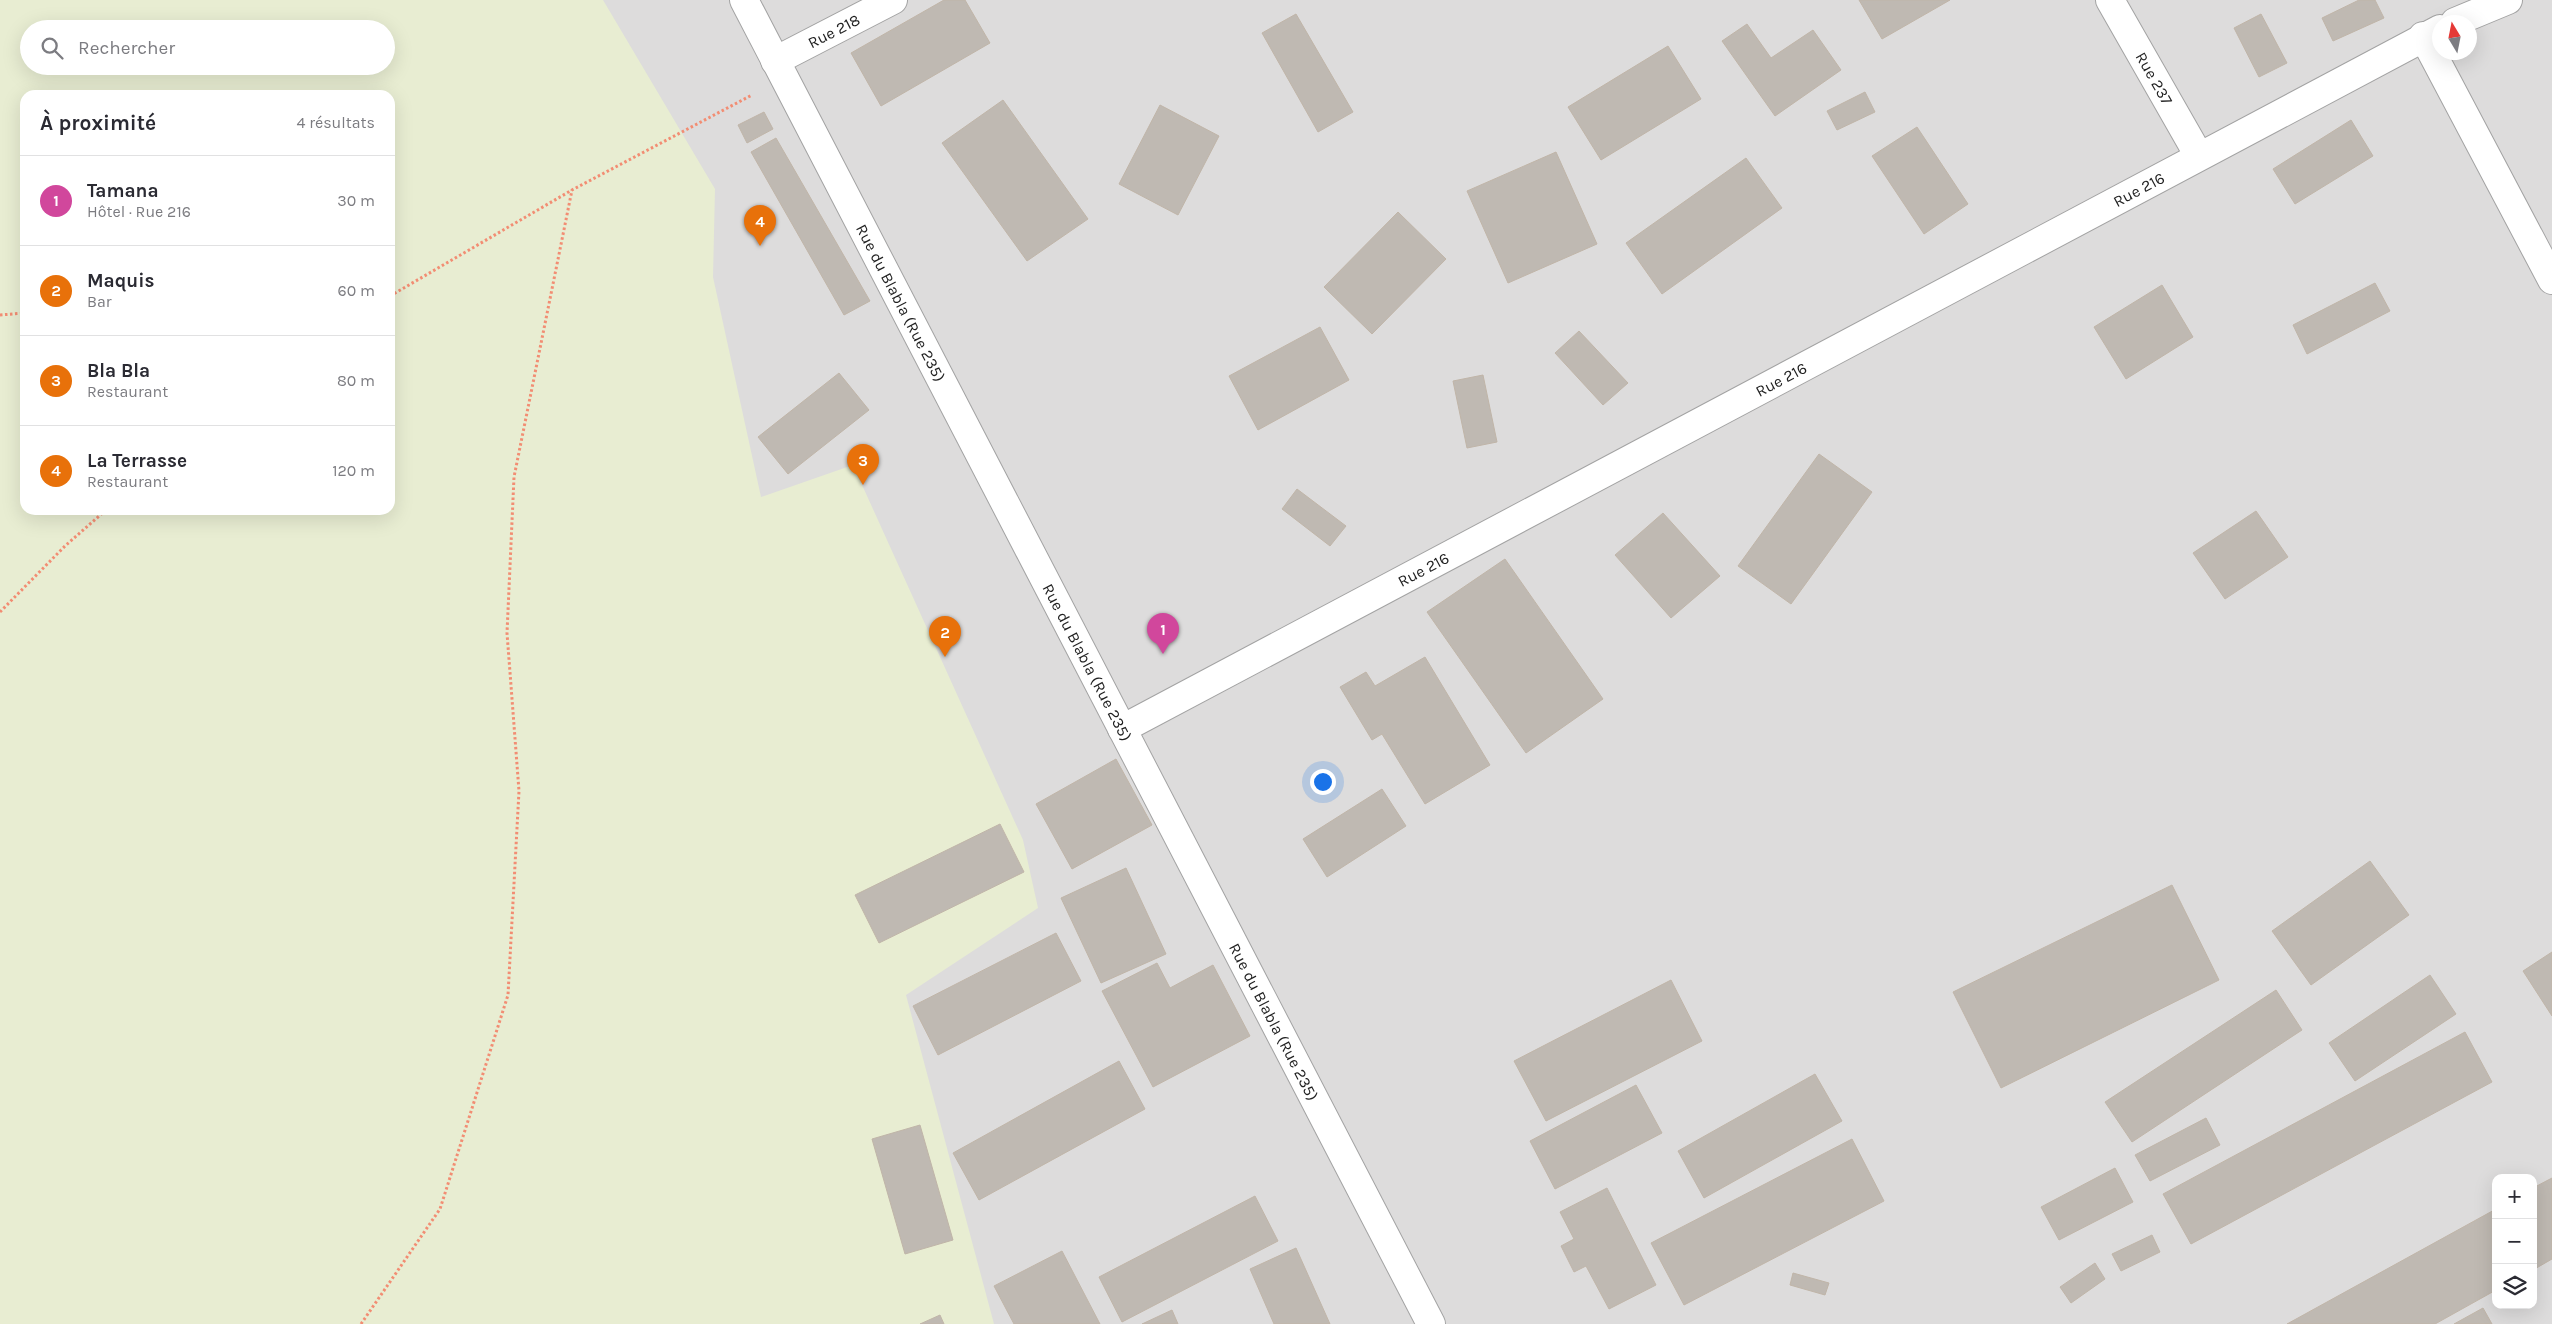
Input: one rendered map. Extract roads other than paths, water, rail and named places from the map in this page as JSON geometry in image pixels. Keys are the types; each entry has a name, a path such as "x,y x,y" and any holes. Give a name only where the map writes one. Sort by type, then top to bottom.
{"street":[{"name":"Rue du Blabla (Rue 235)","path":"744,0 1431,1324"},
{"name":"Rue 218","path":"780,69 893,0"},
{"name":"Rue 237","path":"2110,0 2199,156"},
{"path":"2472,15 2508,0"},
{"name":"Rue 216","path":"1122,728 2431,33"},
{"path":"2431,33 2552,280"}],"place":[{"name":"La Terrasse","path":"760,246"},
{"name":"Bla Bla","path":"863,485"},
{"name":"Tamana","path":"1163,654"},
{"name":"Maquis","path":"945,657"}]}
